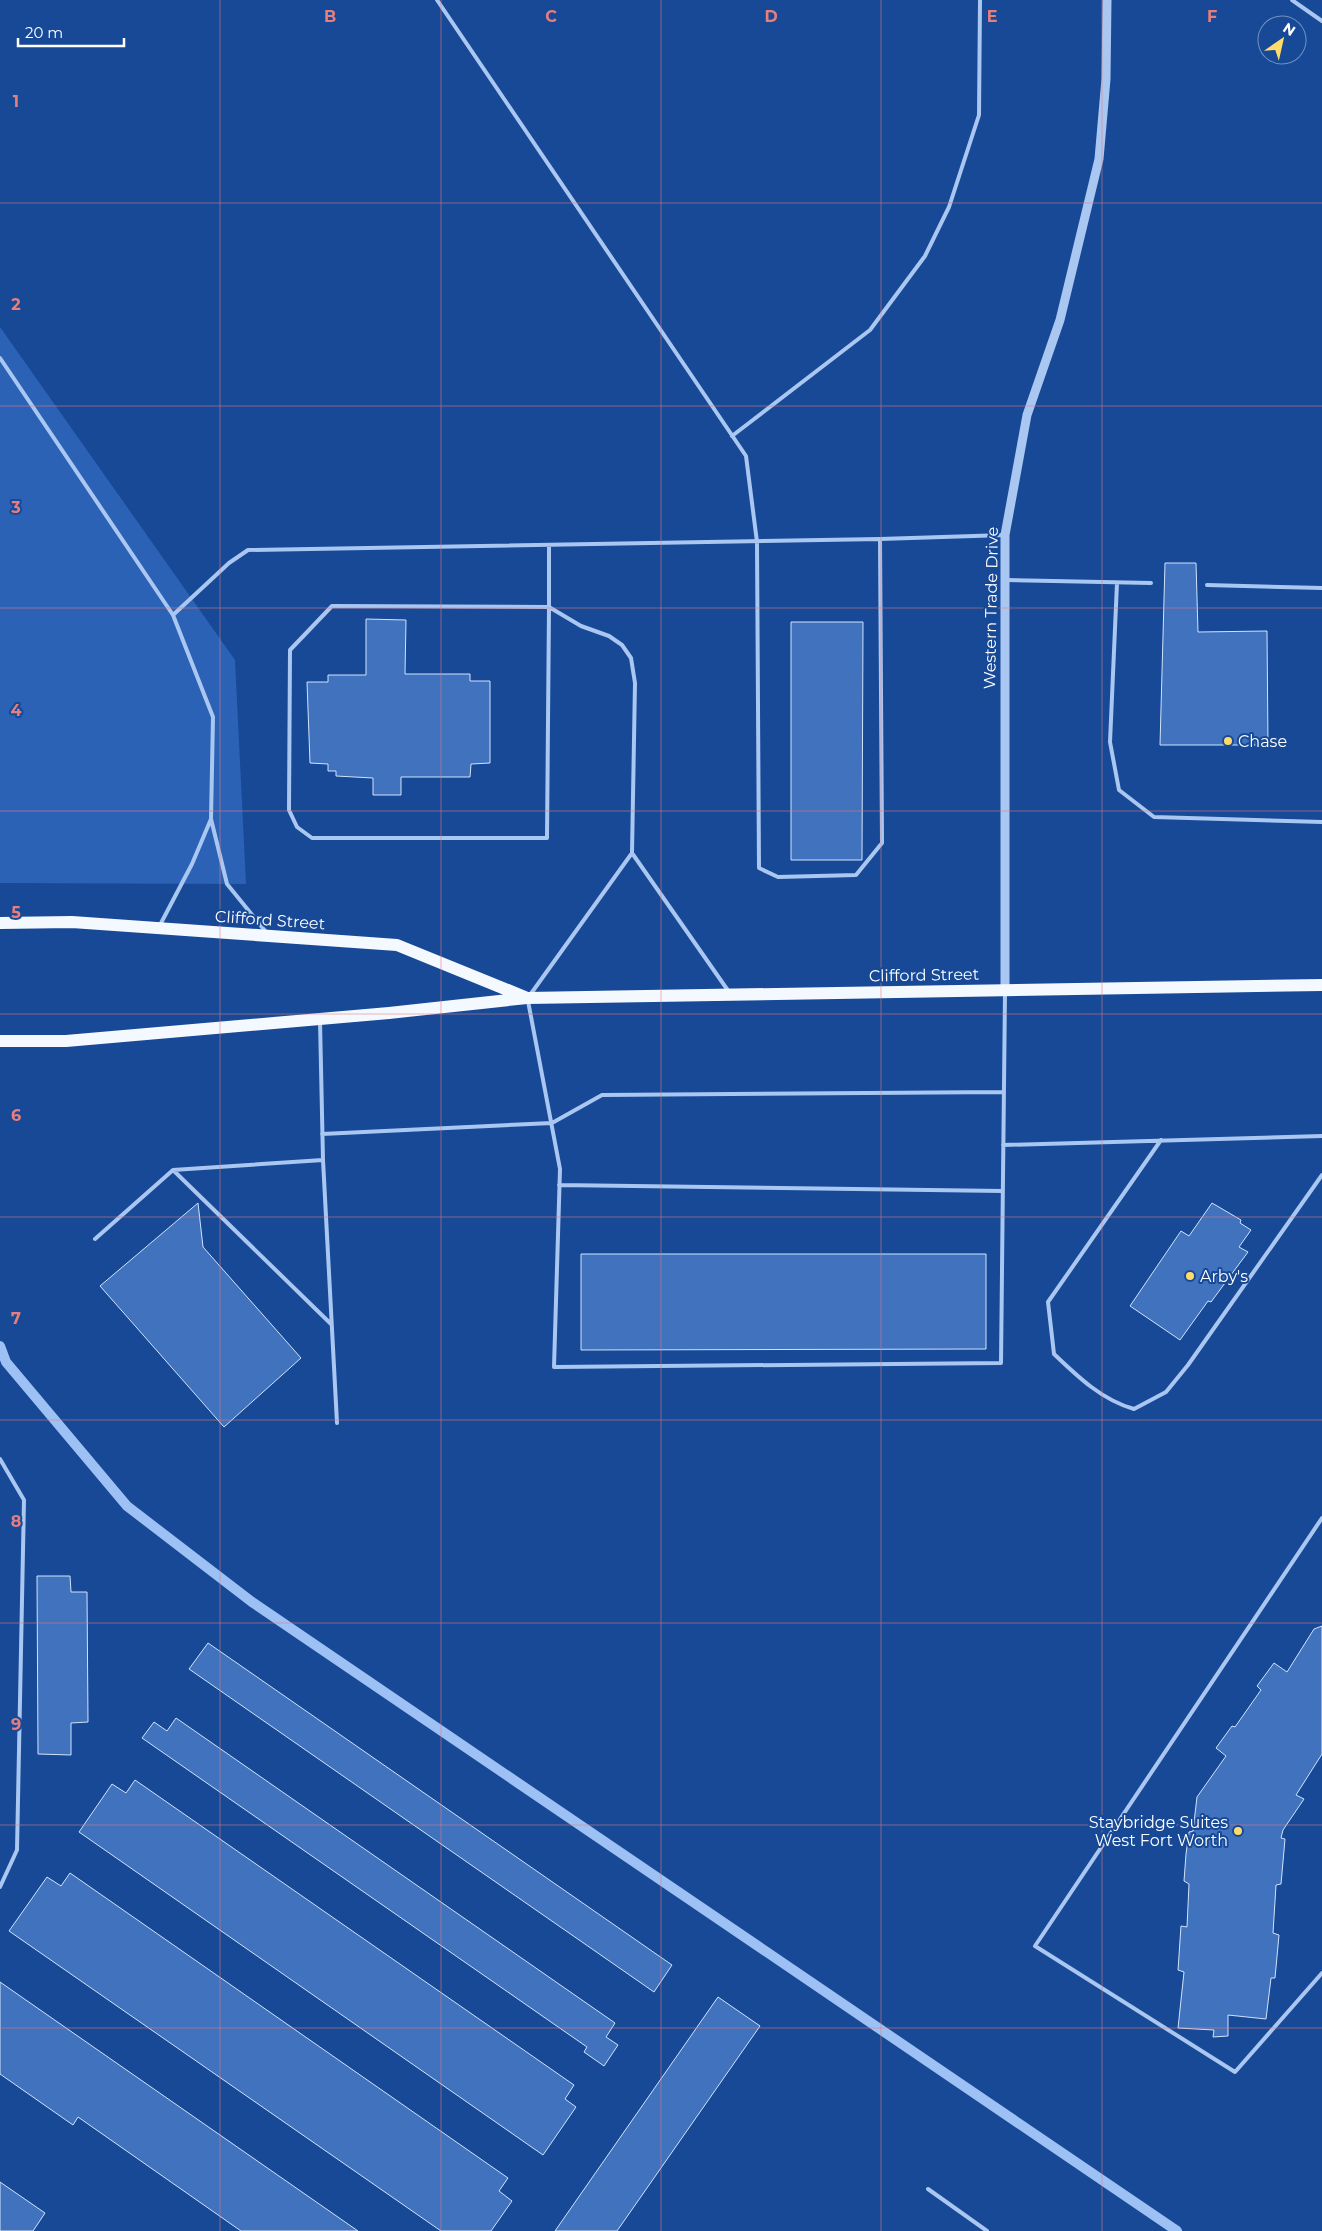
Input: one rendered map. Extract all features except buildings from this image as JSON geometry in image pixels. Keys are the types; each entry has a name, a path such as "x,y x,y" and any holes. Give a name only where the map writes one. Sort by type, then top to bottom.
{"main road":[{"name":"Clifford Street","path":"0,923 72,922 397,945 527,998"},
{"name":"Clifford Street","path":"0,1041 66,1041 320,1019 527,998 1322,986"}],"street":[{"name":"Western Trade Drive","path":"1005,990 1005,535 1027,415 1060,320 1099,159 1106,79 1107,0"}],"lane":[{"path":"437,0 746,456 758,542 759,868 778,877 856,875 882,843 880,539"},
{"path":"732,436 870,330 925,256 949,207 979,115 980,0"},
{"path":"1292,0 1322,21"},
{"path":"0,358 173,615 213,717 211,819 227,884 269,936"},
{"path":"173,615 229,563 248,550 758,542 1005,535"},
{"path":"549,545 548,607 547,838 312,838 297,827 289,810 290,650 332,606 548,607 581,626 609,636 622,645 631,658 635,682 632,853 527,998 560,1169 554,1367 1001,1363 1005,990"},
{"path":"1004,580 1151,583"},
{"path":"1117,582 1110,742 1119,790 1154,817 1322,822"},
{"path":"1207,585 1322,588"},
{"path":"158,928 192,864 211,819"},
{"path":"632,853 731,994"},
{"path":"320,1019 323,1160 337,1423"},
{"path":"322,1134 552,1123 602,1095 1004,1092"},
{"path":"1003,1145 1322,1136"},
{"path":"1161,1140 1048,1302 1054,1354 1080,1380 1116,1404 1134,1409 1166,1392 1188,1365 1322,1175"},
{"path":"95,1239 173,1170 323,1160"},
{"path":"173,1170 332,1324"},
{"path":"560,1185 1003,1190"},
{"path":"0,1459 24,1500 17,1850 0,1887"},
{"path":"1322,1518 1034,1946 1235,2072 1322,1973"},
{"path":"928,2189 987,2231"}],"shaded area":[{"path":"0,327 235,660 246,884 0,883"}],"waterway":[{"path":"0,1346 6,1362 127,1506 252,1602 1177,2231"}],"place":[{"name":"Chase","path":"1228,741"},
{"name":"Arby's","path":"1190,1276"},
{"name":"Staybridge Suites West Fort Worth","path":"1238,1831"}]}
